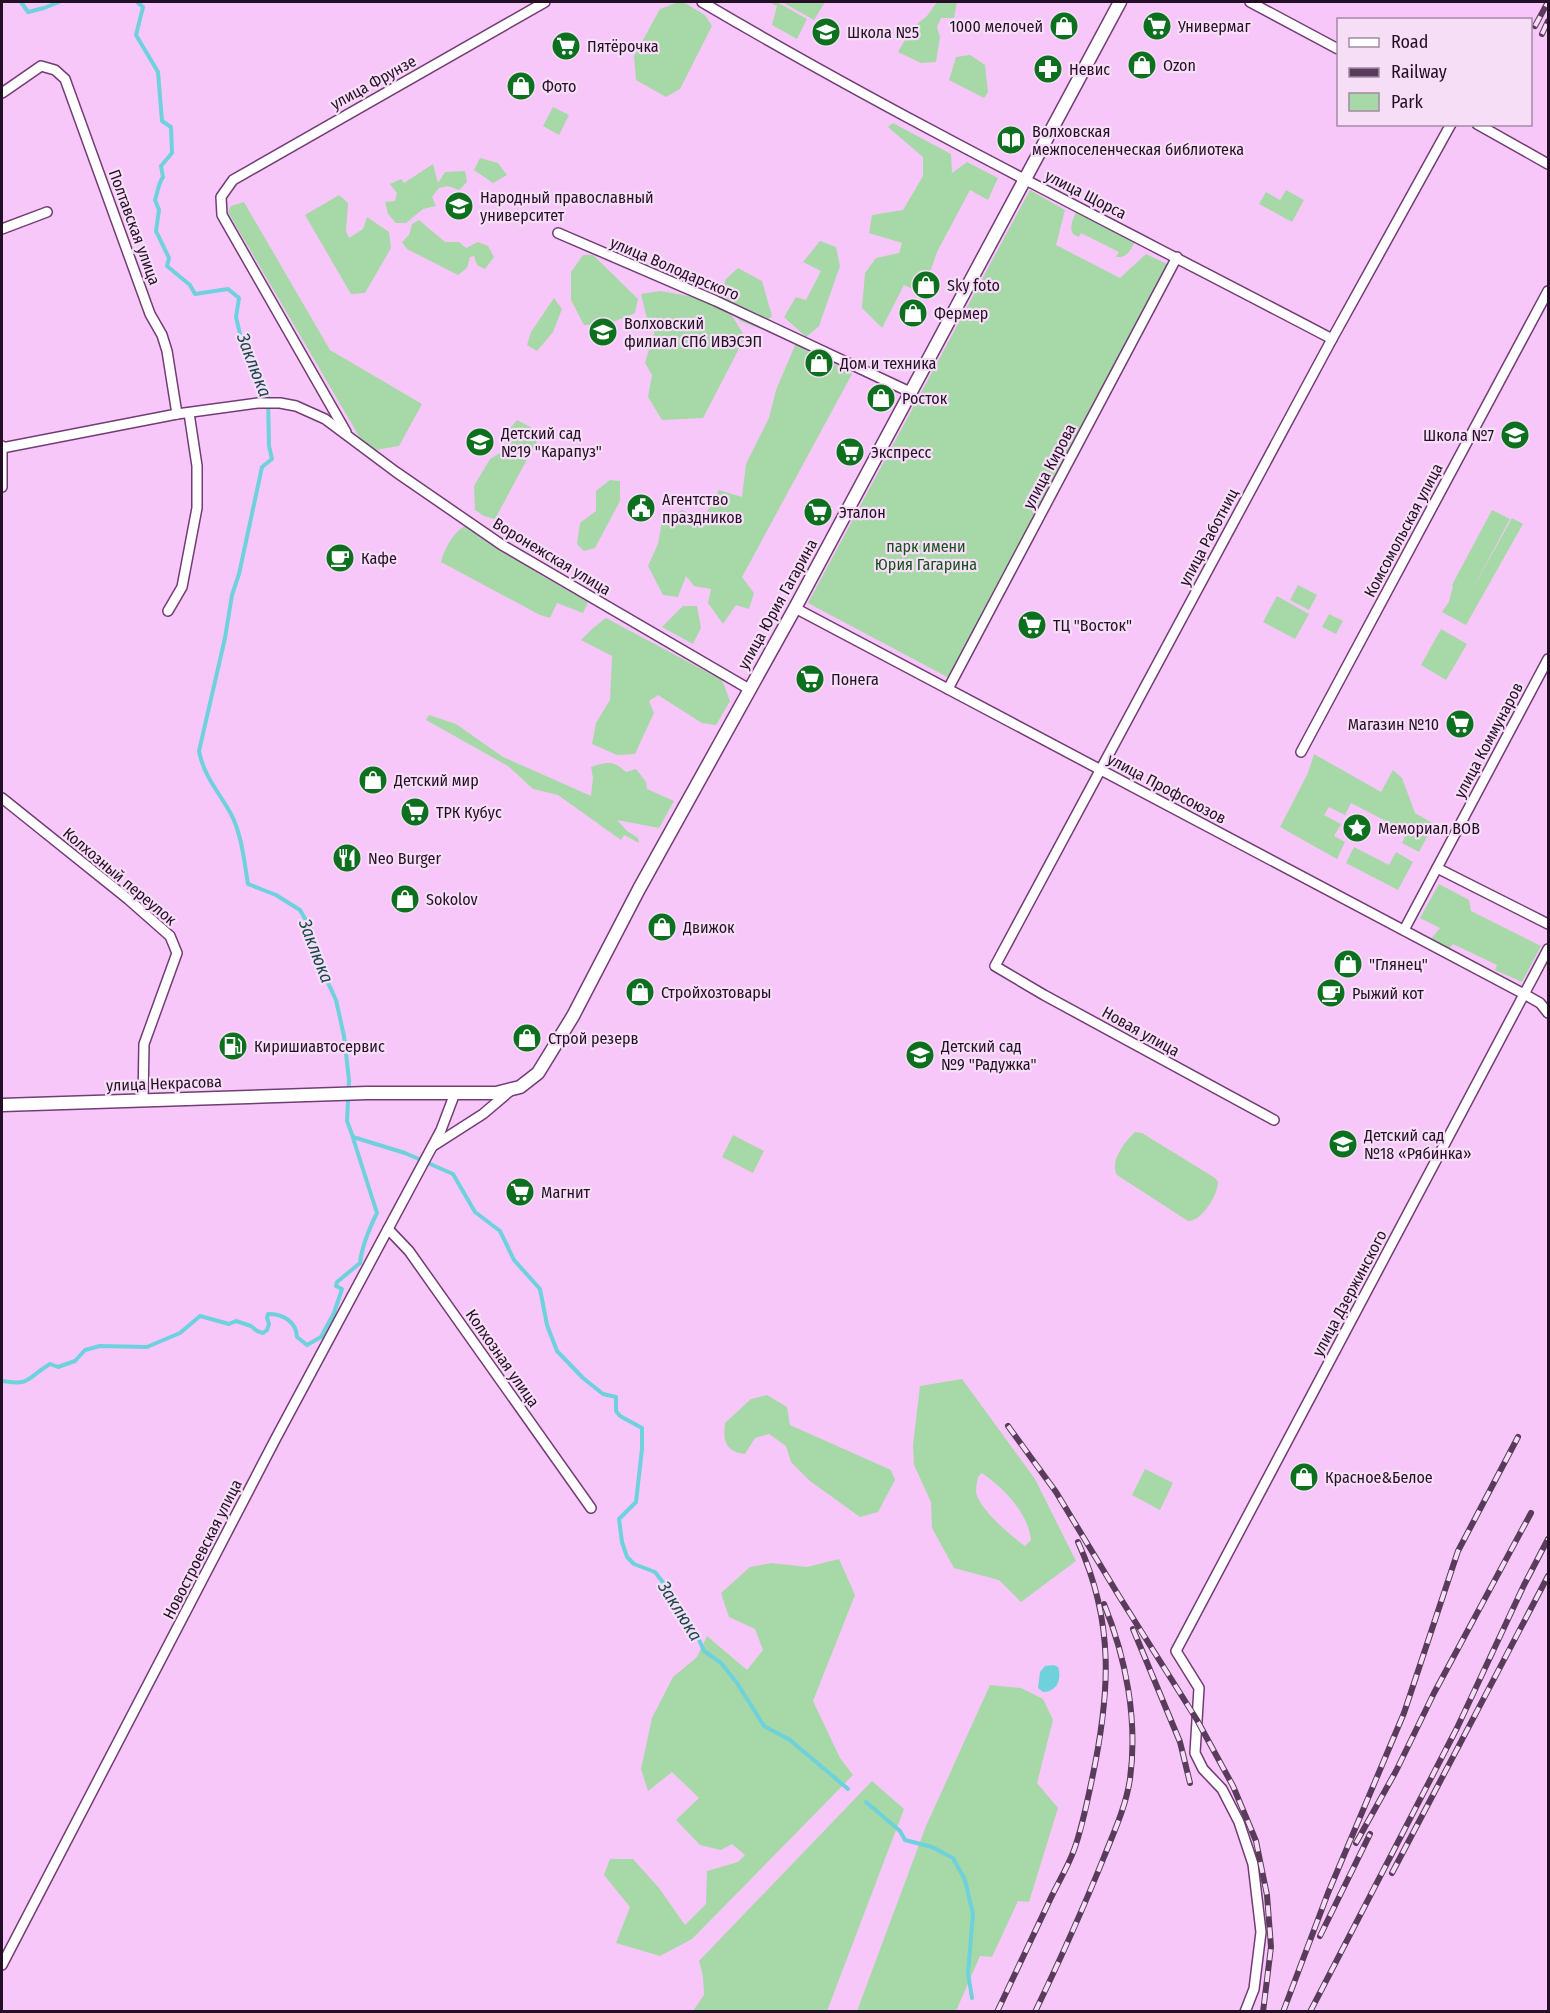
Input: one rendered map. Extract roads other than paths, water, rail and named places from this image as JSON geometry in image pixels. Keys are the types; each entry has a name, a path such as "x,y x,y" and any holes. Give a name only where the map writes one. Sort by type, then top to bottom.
{"main road":[{"name":"улица Юрия Гагарина","path":"515,1089 538,1073 573,1016 639,889 795,608 1120,2"},
{"path":"455,1093 496,1093 515,1089"},
{"name":"улица Некрасова","path":"2,1105 368,1093 455,1093"}],"street":[{"name":"улица Фрунзе","path":"221,197 233,180 545,2"},
{"name":"улица Щорса","path":"702,2 1024,179 1332,339"},
{"path":"1250,2 1337,49"},
{"name":"Полтавская улица","path":"2,93 41,66 55,70 65,79 150,314 162,335 167,351 177,414"},
{"name":"улица Работниц","path":"995,966 1332,339 1450,126"},
{"path":"1481,126 1548,164"},
{"name":"Воронежская улица","path":"221,197 222,215 348,436"},
{"path":"2,229 46,212"},
{"name":"улица Володарского","path":"558,233 716,301 910,392"},
{"name":"улица Кирова","path":"948,689 1177,257"},
{"name":"Комсомольская улица","path":"1301,752 1548,291"},
{"name":"Воронежская улица","path":"189,413 279,403 296,406 325,419 460,518 749,689"},
{"path":"2,487 2,447 189,413 197,466 197,508 182,587 168,611"},
{"name":"улица Профсоюзов","path":"795,608 1524,994 1540,1003 1548,1013"},
{"name":"улица Коммунаров","path":"1404,930 1548,659"},
{"name":"Колхозный переулок","path":"2,798 171,936 177,953 144,1044 143,1101"},
{"path":"1437,868 1548,924"},
{"name":"улица Дзержинского","path":"1245,2012 1254,1989 1261,1932 1253,1864 1239,1822 1222,1789 1203,1769 1195,1753 1199,1688 1176,1651 1548,949"},
{"name":"Новая улица","path":"995,966 1044,995 1274,1119"},
{"name":"Новостроевская улица","path":"432,1147 483,1114 515,1089"},
{"name":"Новостроевская улица","path":"2,1965 271,1449 432,1147 455,1093"},
{"name":"Колхозная улица","path":"388,1229 409,1251 591,1508"}],"waterway":[{"name":"Заклюка","path":"21,2 28,12 59,2"},
{"name":"Заклюка","path":"137,2 143,7 136,35 158,72 162,121 171,127 172,153 161,166 163,177 155,200 159,210 156,231 169,258 167,266 190,285 195,294 228,289 239,298 236,317 240,334 268,395 269,446 272,459 262,467 199,751 208,777 235,822 248,884 276,895 300,910 311,929 314,953 336,1000 344,1036 349,1080 347,1121 353,1137 405,1153 453,1174 475,1212 500,1231 514,1260 540,1289 547,1325 557,1351 583,1378 603,1394 616,1397 616,1411 620,1416 642,1428 636,1502 619,1519 622,1542 627,1557 634,1564 655,1572 695,1631 704,1651 721,1663 737,1683 764,1726 790,1740 848,1789"},
{"path":"2,1381 24,1382 50,1364 58,1367 75,1361 85,1350 100,1346 147,1347 180,1333 200,1316 229,1324 236,1321 263,1333 269,1324 268,1314 274,1314 288,1320 294,1327 297,1337 307,1345 321,1337 334,1313 342,1289 336,1286 337,1282 360,1263 366,1237 377,1213 353,1138"},
{"name":"Заклюка","path":"866,1802 900,1831 905,1840 932,1847 953,1858 965,1880 973,1914 968,1973 972,1998"}],"railway":[{"path":"1535,26 1548,2"},
{"path":"1542,34 1548,21"},
{"path":"1008,1426 1056,1492 1197,1720 1233,1786 1256,1841 1267,1895 1271,1947 1263,2012"},
{"path":"1283,2012 1328,1893 1404,1713 1458,1551 1518,1437"},
{"path":"1356,1843 1531,1513"},
{"path":"1310,2012 1457,1728 1548,1539"},
{"path":"997,2012 1074,1850 1098,1748 1103,1718 1106,1659 1098,1601 1078,1542"},
{"path":"1392,1873 1548,1576"},
{"path":"1035,2012 1116,1828 1130,1779 1132,1734 1128,1690 1118,1646 1104,1604"},
{"path":"1133,1629 1180,1742 1190,1783"},
{"path":"1320,1936 1370,1834"}],"place":[{"name":"1000 мелочей","path":"1064,26"},
{"name":"Универмаг","path":"1157,26"},
{"name":"Школа №5","path":"826,32"},
{"name":"Пятёрочка","path":"566,46"},
{"name":"Ozon","path":"1142,65"},
{"name":"Невис","path":"1048,69"},
{"name":"Фото","path":"521,86"},
{"name":"Волховская межпоселенческая библиотека","path":"1011,140"},
{"name":"Народный православный университет","path":"459,206"},
{"name":"Sky foto","path":"926,285"},
{"name":"Фермер","path":"913,313"},
{"name":"Волховский филиал СПб ИВЭСЭП","path":"603,332"},
{"name":"Дом и техника","path":"819,363"},
{"name":"Росток","path":"881,398"},
{"name":"Школа №7","path":"1515,435"},
{"name":"Детский сад №19 \"Карапуз\"","path":"480,442"},
{"name":"Экспресс","path":"850,452"},
{"name":"Агентство праздников","path":"641,508"},
{"name":"Эталон","path":"818,512"},
{"name":"Кафе","path":"340,558"},
{"name":"ТЦ \"Восток\"","path":"1032,625"},
{"name":"Понега","path":"810,679"},
{"name":"Магазин №10","path":"1460,724"},
{"name":"Детский мир","path":"373,780"},
{"name":"ТРК Кубус","path":"415,812"},
{"name":"Мемориал ВОВ","path":"1357,828"},
{"name":"Neo Burger","path":"347,858"},
{"name":"Sokolov","path":"405,899"},
{"name":"Движок","path":"662,927"},
{"name":"\"Глянец\"","path":"1348,964"},
{"name":"Стройхозтовары","path":"640,992"},
{"name":"Рыжий кот","path":"1331,993"},
{"name":"Строй резерв","path":"527,1038"},
{"name":"Киришиавтосервис","path":"233,1046"},
{"name":"Детский cад №9 \"Радужка\"","path":"920,1055"},
{"name":"Детский сад №18 «Рябинка»","path":"1343,1144"},
{"name":"Магнит","path":"520,1192"},
{"name":"Красное&Белое","path":"1304,1477"}],"park label":[{"name":"парк имени Юрия Гагарина","path":"926,555"}]}
